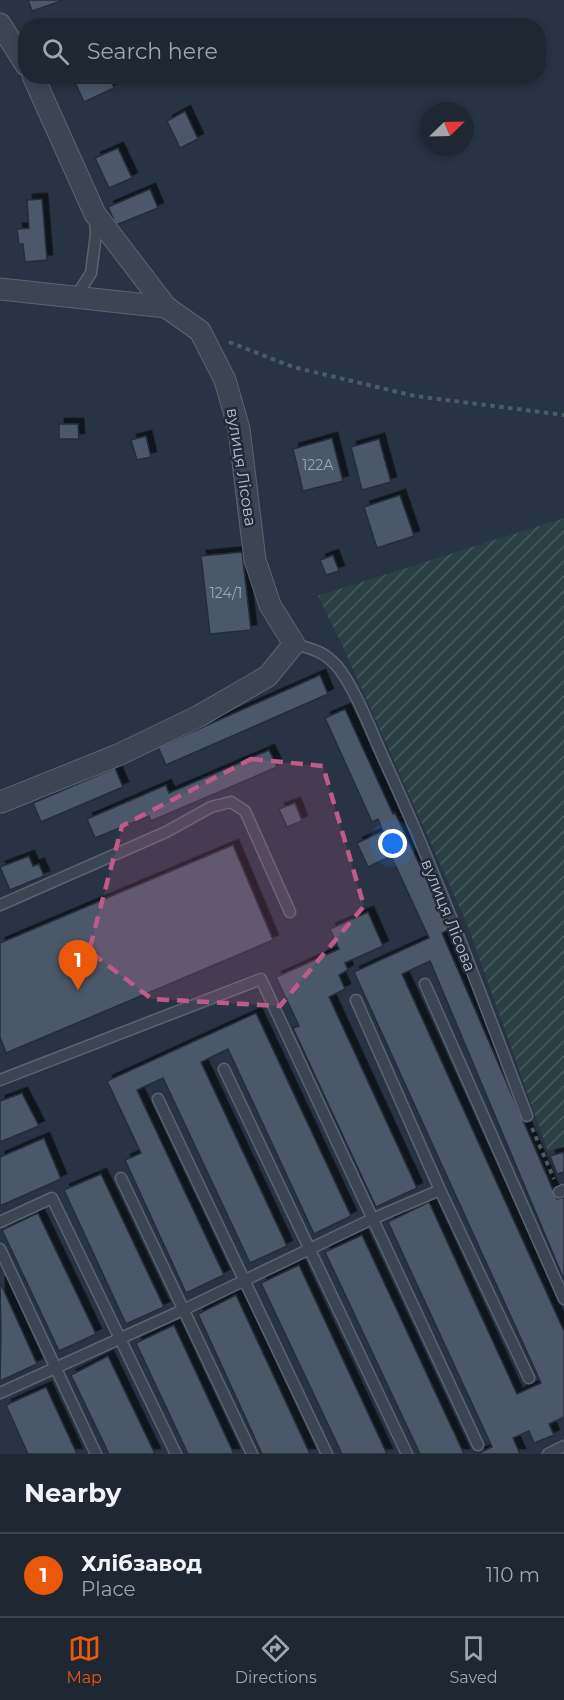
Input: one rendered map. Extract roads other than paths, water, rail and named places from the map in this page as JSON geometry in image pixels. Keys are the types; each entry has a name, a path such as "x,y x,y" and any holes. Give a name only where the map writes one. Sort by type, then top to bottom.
{"street":[{"path":"0,24 18,52"},
{"name":"вулиця Лісова","path":"37,84 95,214 166,307 200,332 225,380 239,429 255,560 270,605 294,644"},
{"path":"0,289 166,307"},
{"path":"1,802 118,755 199,716 268,676 294,644"}],"lane":[{"path":"74,298 91,273 96,234 95,214"},
{"name":"вулиця Лісова","path":"294,644 321,651 338,668 357,701 402,798 463,948 527,1116"},
{"path":"0,905 166,832 212,807 231,802 245,811 290,912"},
{"path":"0,1080 261,979 478,1445"},
{"path":"425,984 564,1299"},
{"path":"356,1000 440,1190 529,1378"},
{"path":"224,1069 407,1454"},
{"path":"158,1099 327,1454"},
{"path":"121,1178 252,1454"},
{"path":"0,1393 183,1310 372,1218 440,1190"},
{"path":"0,1222 52,1198 176,1454"},
{"path":"0,1249 96,1454"},
{"path":"548,1454 564,1446"}],"place":[{"name":"Хлібзавод","path":"78,990"}]}
